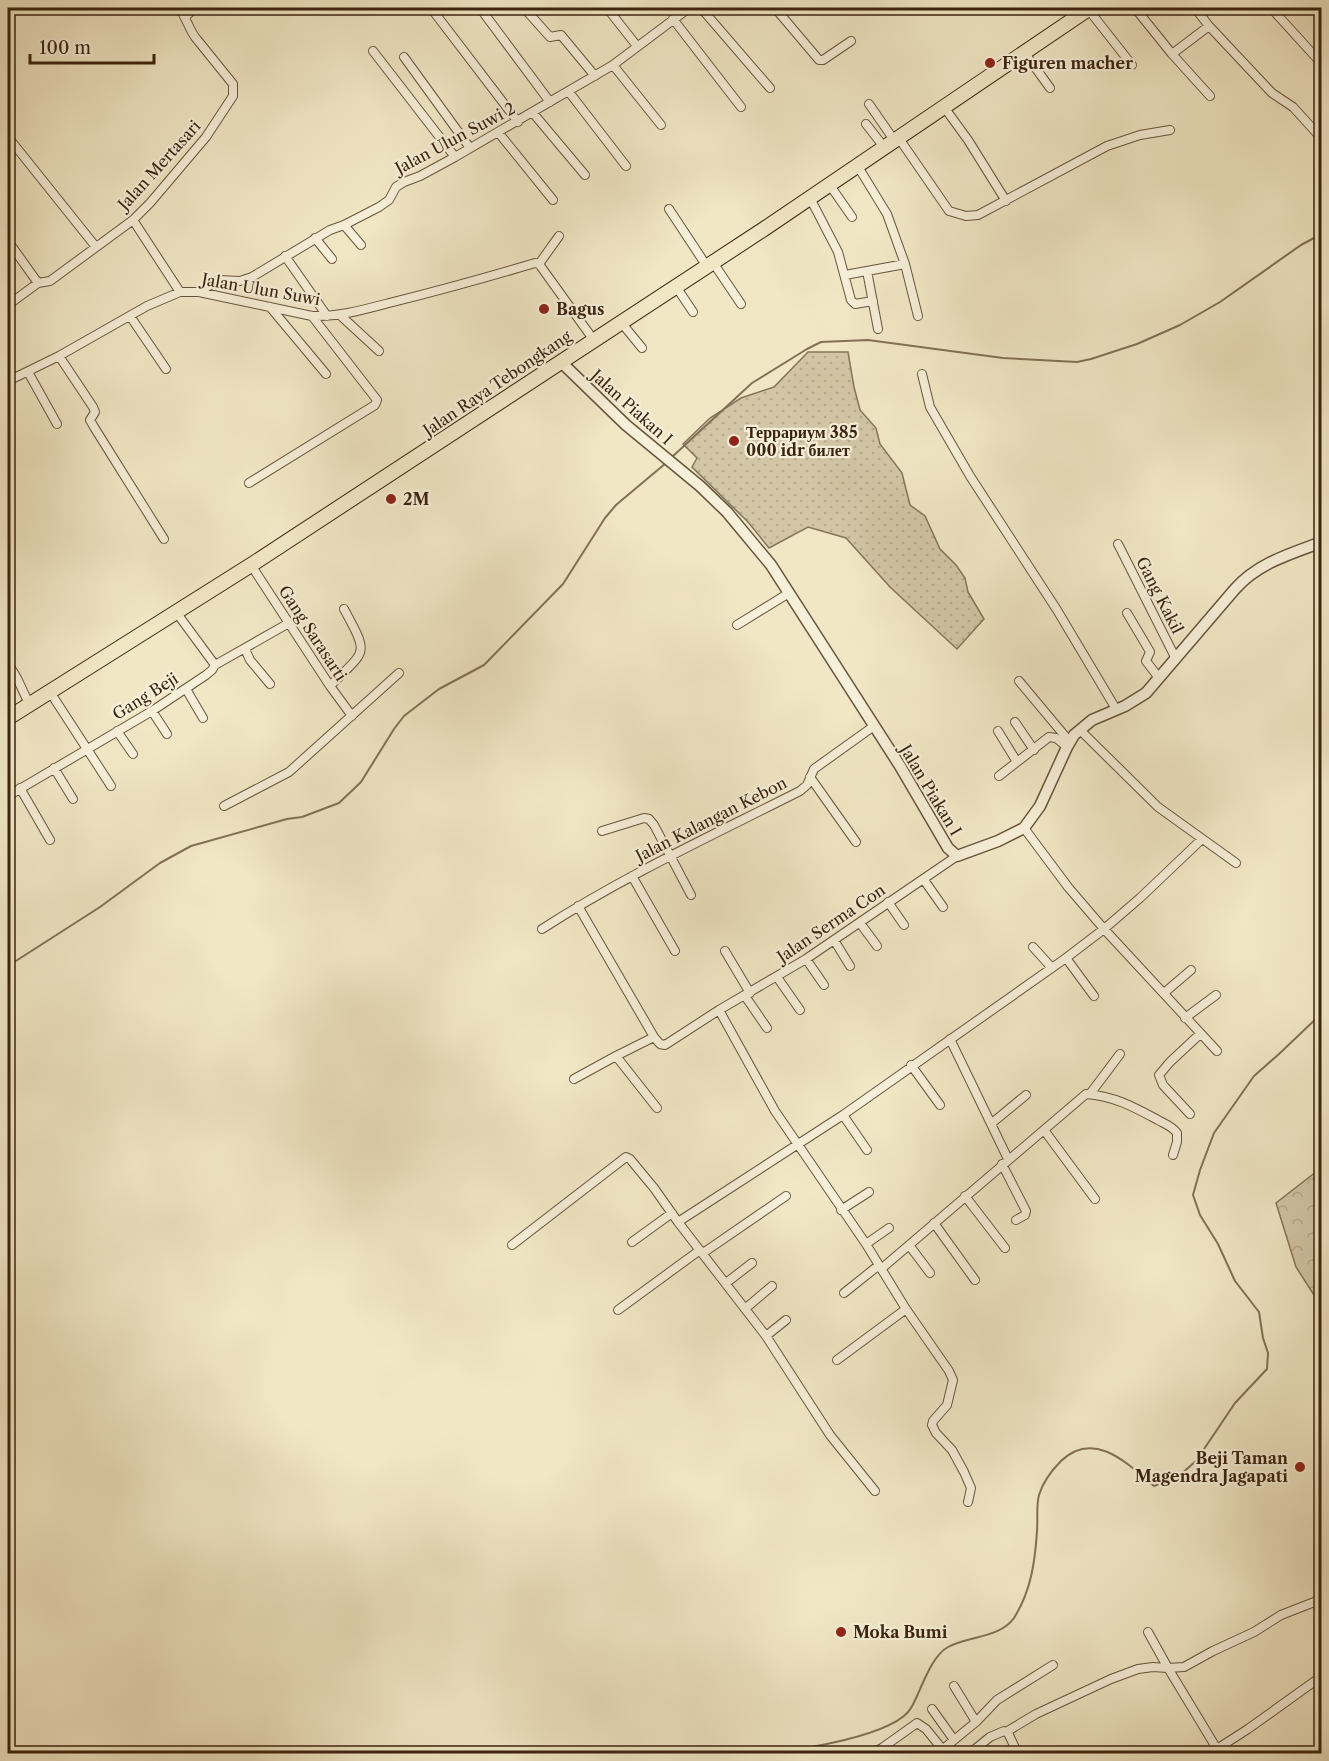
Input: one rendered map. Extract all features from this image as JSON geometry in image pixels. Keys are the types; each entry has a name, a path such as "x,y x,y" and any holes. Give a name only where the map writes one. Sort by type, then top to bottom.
{"main road":[{"name":"Jalan Raya Tebongkang","path":"8,718 251,565 810,198 1089,8"}],"street":[{"name":"Jalan Mertasari","path":"8,305 38,283 50,281 133,219 150,203 206,137 233,96 233,84 190,30 186,16 179,8"},
{"path":"186,16 195,8"},
{"path":"480,8 550,102"},
{"path":"524,8 550,37 560,34 595,76"},
{"path":"607,8 637,46"},
{"name":"Jalan Ulun Suwi 2","path":"199,292 218,280 240,281 252,277 315,238 384,203 396,187 404,182 455,158 614,65 689,8"},
{"path":"701,8 770,88"},
{"path":"775,8 819,60 823,60 851,41"},
{"path":"1089,8 1132,65"},
{"path":"1135,8 1210,96"},
{"path":"1195,8 1272,93 1293,107 1322,139"},
{"path":"1271,8 1322,64"},
{"path":"434,12 518,122"},
{"path":"673,19 741,107"},
{"path":"1172,54 1209,26"},
{"path":"373,51 455,158"},
{"path":"1024,52 1050,88"},
{"path":"404,57 470,148"},
{"path":"614,65 662,125"},
{"path":"569,92 626,166"},
{"path":"869,104 892,141 949,211 966,216 978,215 1107,146 1140,135 1170,130"},
{"path":"944,107 968,140 1006,201"},
{"path":"532,113 585,175"},
{"path":"866,124 892,141"},
{"path":"498,132 553,200"},
{"path":"8,137 96,247"},
{"path":"857,165 883,206 905,264 918,316"},
{"path":"830,184 852,217"},
{"path":"810,198 838,252 853,303 873,301"},
{"path":"669,209 741,304"},
{"path":"133,219 180,292"},
{"path":"344,225 362,245"},
{"path":"559,236 539,264 593,339"},
{"path":"315,238 332,259"},
{"path":"8,242 38,283"},
{"path":"285,256 327,316"},
{"name":"Jalan Ulun Suwi","path":"8,381 180,292 199,292 312,316 340,315 470,282 536,262 539,264"},
{"path":"845,275 905,264"},
{"path":"867,271 878,329"},
{"path":"675,285 693,312"},
{"path":"270,307 326,374"},
{"path":"340,315 379,351"},
{"path":"130,316 166,369"},
{"path":"249,483 375,405 377,400 312,316"},
{"path":"620,321 642,348"},
{"path":"59,356 96,412 90,421 164,539"},
{"name":"Jalan Piakan I","path":"560,361 615,414 688,476 734,520 771,565 874,726 948,848 957,856 998,841 1024,828 1040,806 1068,745 1080,730 1092,720 1146,693 1241,582 1259,568 1322,542"},
{"path":"28,372 57,424"},
{"path":"922,374 930,408 970,476 1057,610 1116,709"},
{"name":"Gang Kakil","path":"1118,544 1176,659"},
{"name":"Gang Sarasarti","path":"251,565 352,716"},
{"path":"737,625 789,592"},
{"path":"330,686 361,651 360,640 344,609"},
{"path":"176,612 215,665"},
{"path":"1127,613 1150,652 1146,661 1159,678"},
{"name":"Gang Beji","path":"8,796 152,711 186,689 212,670 215,665 289,623"},
{"path":"245,649 250,660 270,684"},
{"path":"8,665 30,704"},
{"path":"224,806 289,772 399,673"},
{"path":"1019,681 1068,745"},
{"path":"186,689 203,718"},
{"path":"50,692 111,786"},
{"path":"152,711 167,734"},
{"path":"1015,722 1034,750"},
{"name":"Jalan Kalangan Kebon","path":"542,929 632,876 800,791 807,785 814,769 874,726"},
{"path":"1080,730 1158,807 1236,863"},
{"path":"998,731 1017,762"},
{"path":"117,732 133,754"},
{"path":"999,776 1052,736 1068,745"},
{"path":"54,768 73,799"},
{"path":"810,777 856,842"},
{"path":"20,788 50,840"},
{"path":"602,831 644,818 649,819 691,895"},
{"path":"1024,828 1068,887 1104,929 1216,1051"},
{"path":"678,1222 843,1115 1066,958 1140,898 1202,839"},
{"name":"Jalan Serma Con","path":"654,1037 660,1044 665,1045 806,959 957,856"},
{"path":"632,876 675,951"},
{"path":"924,880 943,907"},
{"path":"888,902 904,925"},
{"path":"574,1079 654,1037 578,906"},
{"path":"860,923 877,946"},
{"path":"834,940 850,966"},
{"path":"1033,947 1052,968"},
{"path":"725,951 767,1028"},
{"path":"1066,958 1094,996"},
{"path":"806,959 824,985"},
{"path":"1164,993 1191,970"},
{"path":"777,977 800,1010"},
{"path":"1185,1018 1216,995"},
{"path":"719,1010 761,1088 952,1377 947,1405 932,1425 936,1433 952,1450 964,1472 971,1488 968,1502"},
{"path":"1190,1114 1163,1085 1160,1075 1170,1062 1200,1034"},
{"path":"950,1040 992,1123 1005,1162 1026,1211 1025,1215 1016,1220"},
{"path":"1090,1094 1120,1054"},
{"path":"616,1056 657,1108"},
{"path":"911,1065 940,1105"},
{"path":"992,1123 1026,1095"},
{"path":"844,1293 909,1245 1085,1095 1105,1096 1130,1104 1170,1126 1177,1133 1173,1155"},
{"path":"843,1115 867,1150"},
{"path":"1044,1130 1095,1199"},
{"path":"512,1245 626,1157 630,1159 746,1308 830,1435 875,1491"},
{"path":"841,1210 869,1192"},
{"path":"618,1310 701,1251 786,1196"},
{"path":"965,1196 1005,1248"},
{"path":"632,1242 672,1213"},
{"path":"934,1223 975,1280"},
{"path":"866,1244 889,1228"},
{"path":"909,1245 930,1273"},
{"path":"726,1283 752,1263"},
{"path":"746,1308 772,1286"},
{"path":"837,1360 906,1309"},
{"path":"766,1336 786,1320"},
{"path":"969,1754 990,1737 1006,1732 1054,1704 1120,1676 1146,1668 1184,1667 1281,1616 1322,1599"},
{"path":"1148,1632 1215,1752 1322,1676"},
{"path":"871,1754 917,1723 927,1729 940,1752 976,1722 997,1700 1053,1665"},
{"path":"954,1686 976,1722"},
{"path":"932,1709 954,1740"},
{"path":"1006,1732 1018,1754"}],"green space":[{"path":"808,352 848,352 860,410 876,428 880,444 902,473 910,505 925,516 940,549 965,578 968,592 984,619 957,649 890,587 846,538 808,527 769,548 748,522 692,467 697,458 683,444 710,418 741,398 774,387"},
{"path":"1321,1168 1321,1306 1296,1267 1276,1203"}],"waterway":[{"path":"672,457 752,383 821,342 868,340 1003,358 1077,362 1137,344 1180,325 1220,302 1301,245 1314,238 1322,237"},
{"path":"8,966 100,907 160,863 191,846 287,819 302,817 339,803 361,782 404,716 439,689 484,665 563,584 605,518 616,505 666,463"},
{"path":"1322,830 1315,837 1322,869"},
{"path":"766,1754 867,1734 901,1718 911,1708 931,1666 942,1652 956,1643 1001,1629 1014,1618 1020,1608 1031,1576 1039,1495 1048,1477 1061,1461 1073,1452 1086,1448 1098,1449 1122,1460 1154,1486 1180,1475 1196,1461 1235,1403 1267,1369 1268,1353 1259,1312 1235,1281 1218,1244 1200,1215 1193,1195 1214,1133 1254,1076 1321,1014 1322,1009"}],"place":[{"name":"Figuren macher","path":"990,63"},
{"name":"Bagus","path":"544,309"},
{"name":"Террариум 385 000 idr билет","path":"734,441"},
{"name":"2M","path":"391,499"},
{"name":"Beji Taman Magendra Jagapati","path":"1300,1467"},
{"name":"Moka Bumi","path":"841,1632"}]}
